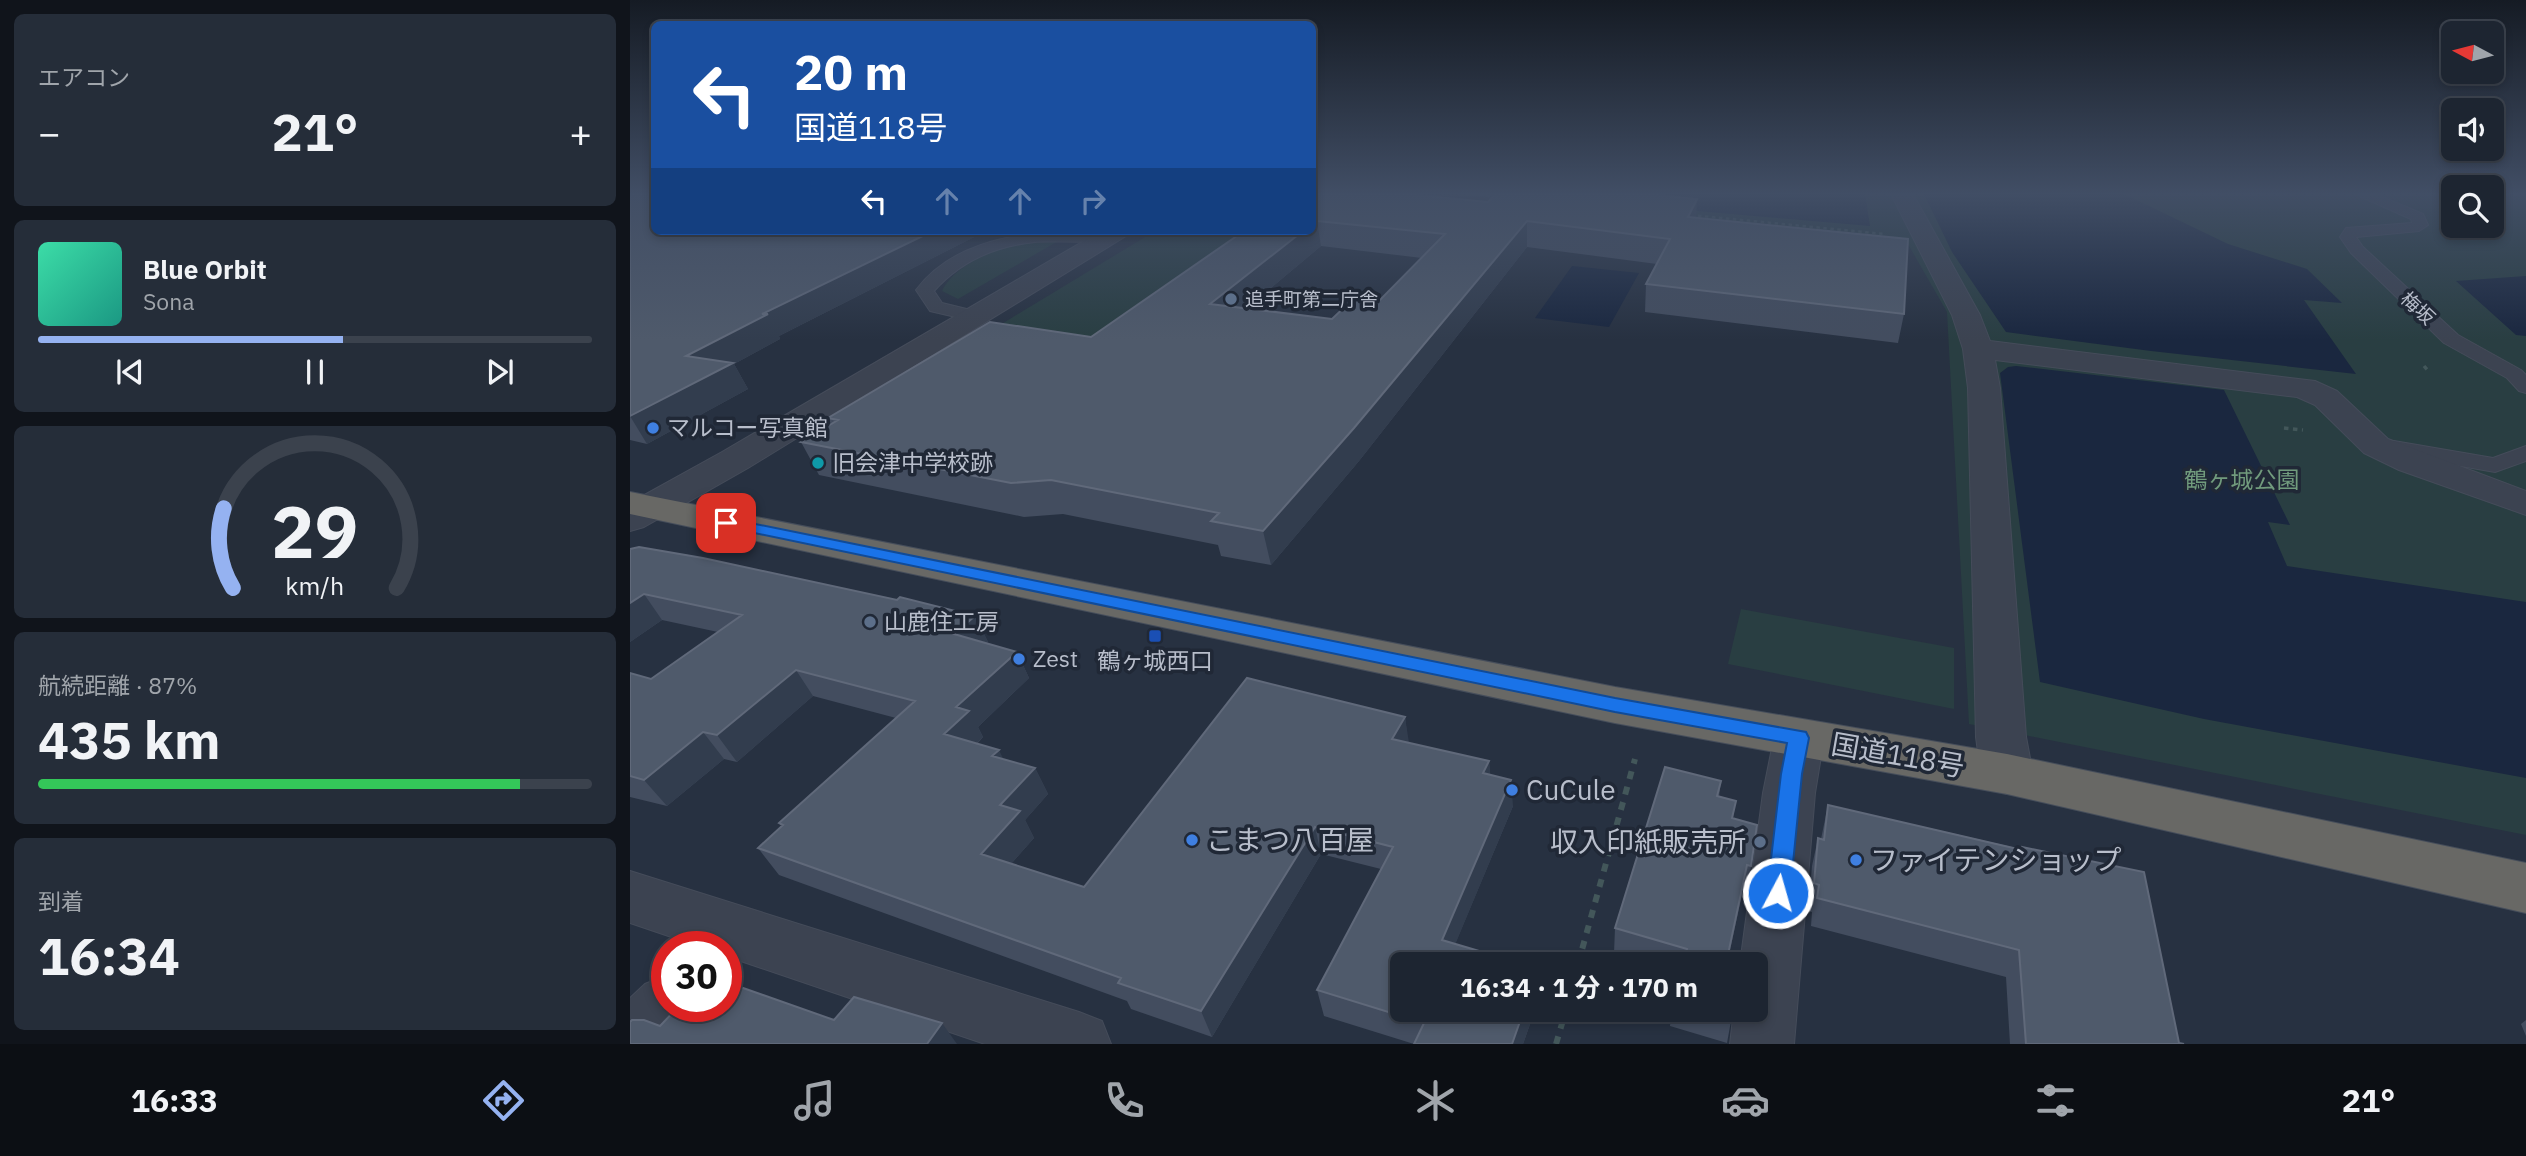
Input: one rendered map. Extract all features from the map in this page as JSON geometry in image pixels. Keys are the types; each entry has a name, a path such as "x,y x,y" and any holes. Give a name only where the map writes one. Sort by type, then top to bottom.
{"highway":[{"name":"国道118号","path":"637,510 1615,705 2007,774 2526,888"}],"street":[{"path":"637,510 735,460 1098,243"},
{"path":"1926,243 1966,315 1978,349 1984,387 2001,737 2007,774"},
{"path":"1978,349 2304,388 2326,398 2376,446 2526,504"},
{"path":"1762,1044 1789,793 1799,738"},
{"path":"630,897 712,931"},
{"path":"742,942 1079,1044"},
{"path":"630,1042 651,1022"}],"lane":[{"path":"973,316 936,307 925,290 936,275 958,261 990,247 1012,243"},
{"name":"梅坂","path":"2352,243 2451,339 2522,379"},
{"path":"2376,446 2495,465 2526,453"}],"path":[{"path":"2424,366 2429,372"},
{"path":"1581,952 1635,759"},
{"path":"1556,1044 1562,1022"}],"green space":[{"path":"1021,243 1055,243 958,299 942,291 947,282 963,267 995,251"},
{"path":"1136,243 1238,243 1097,340 1000,325"},
{"name":"鶴ヶ城公園","path":"1907,243 2526,243 2526,835 1969,724 1947,312"},
{"path":"1741,609 1954,648 1954,709 1728,664"}],"water":[{"path":"1948,243 2225,243 2307,269 2342,303 2304,300 2356,374 2006,332"},
{"path":"1572,266 1639,273 1609,327 1535,318"},
{"path":"2526,276 2526,336 2516,335 2456,281"},
{"path":"2008,367 2224,390 2290,525 2268,522 2287,566 2526,602 2526,778 2204,719 2040,682 2000,373"}],"building":[{"path":"630,243 909,243 762,314 768,314 686,356 733,363 630,416"},
{"path":"1227,243 1288,243 1210,304 1332,319 1352,300 1377,303 1436,243 1509,243 1354,428 1263,531 1211,521 1219,513 1051,480 1011,483 801,442 838,420 828,418 990,322 1091,337"},
{"path":"1668,243 1908,243 1904,314 1646,284"},
{"path":"639,547 703,558 897,600 900,597 975,616 954,634 1017,652 956,707 969,711 944,734 999,750 992,756 1035,768 1000,805 1020,811 981,854 1084,887 1247,678 1405,717 1392,739 1489,761 1483,773 1511,780 1442,940 1482,952 1390,952 1390,1013 1317,990 1393,847 1315,827 1201,1011 1118,983 1121,978 758,848 783,825 779,823 915,701 796,670 717,735 703,732 644,780 630,776 630,673 651,679 742,615 644,594 630,603 630,549"},
{"path":"1665,767 1721,781 1717,796 1736,801 1732,818 1757,825 1751,866 1747,865 1729,952 1686,952 1687,949 1615,928"},
{"path":"1828,805 2022,850 2022,847 2144,872 2179,1043 2184,1044 2026,1044 2019,950 1817,898 1819,885 1814,883 1818,838 1824,840"},
{"path":"742,988 834,1020 854,997 942,1023 927,1044 630,1044 632,1020 644,1020 660,1026 664,1022 742,1022"},
{"path":"1421,1022 1520,1022 1512,1044 1414,1044 1424,1023"}],"place":[{"name":"追手町第二庁舎","path":"1231,299"},
{"name":"マルコー写真館","path":"653,428"},
{"name":"旧会津中学校跡","path":"818,463"},
{"name":"山鹿住工房","path":"870,622"},
{"name":"鶴ヶ城西口","path":"1155,636"},
{"name":"Zest","path":"1019,659"},
{"name":"CuCule","path":"1512,790"},
{"name":"こまつ八百屋","path":"1192,840"},
{"name":"収入印紙販売所","path":"1760,842"},
{"name":"ファイテンショップ","path":"1856,860"}],"route":[{"path":"726,523 1615,705 1799,738 1791,774 1778,893"}]}
